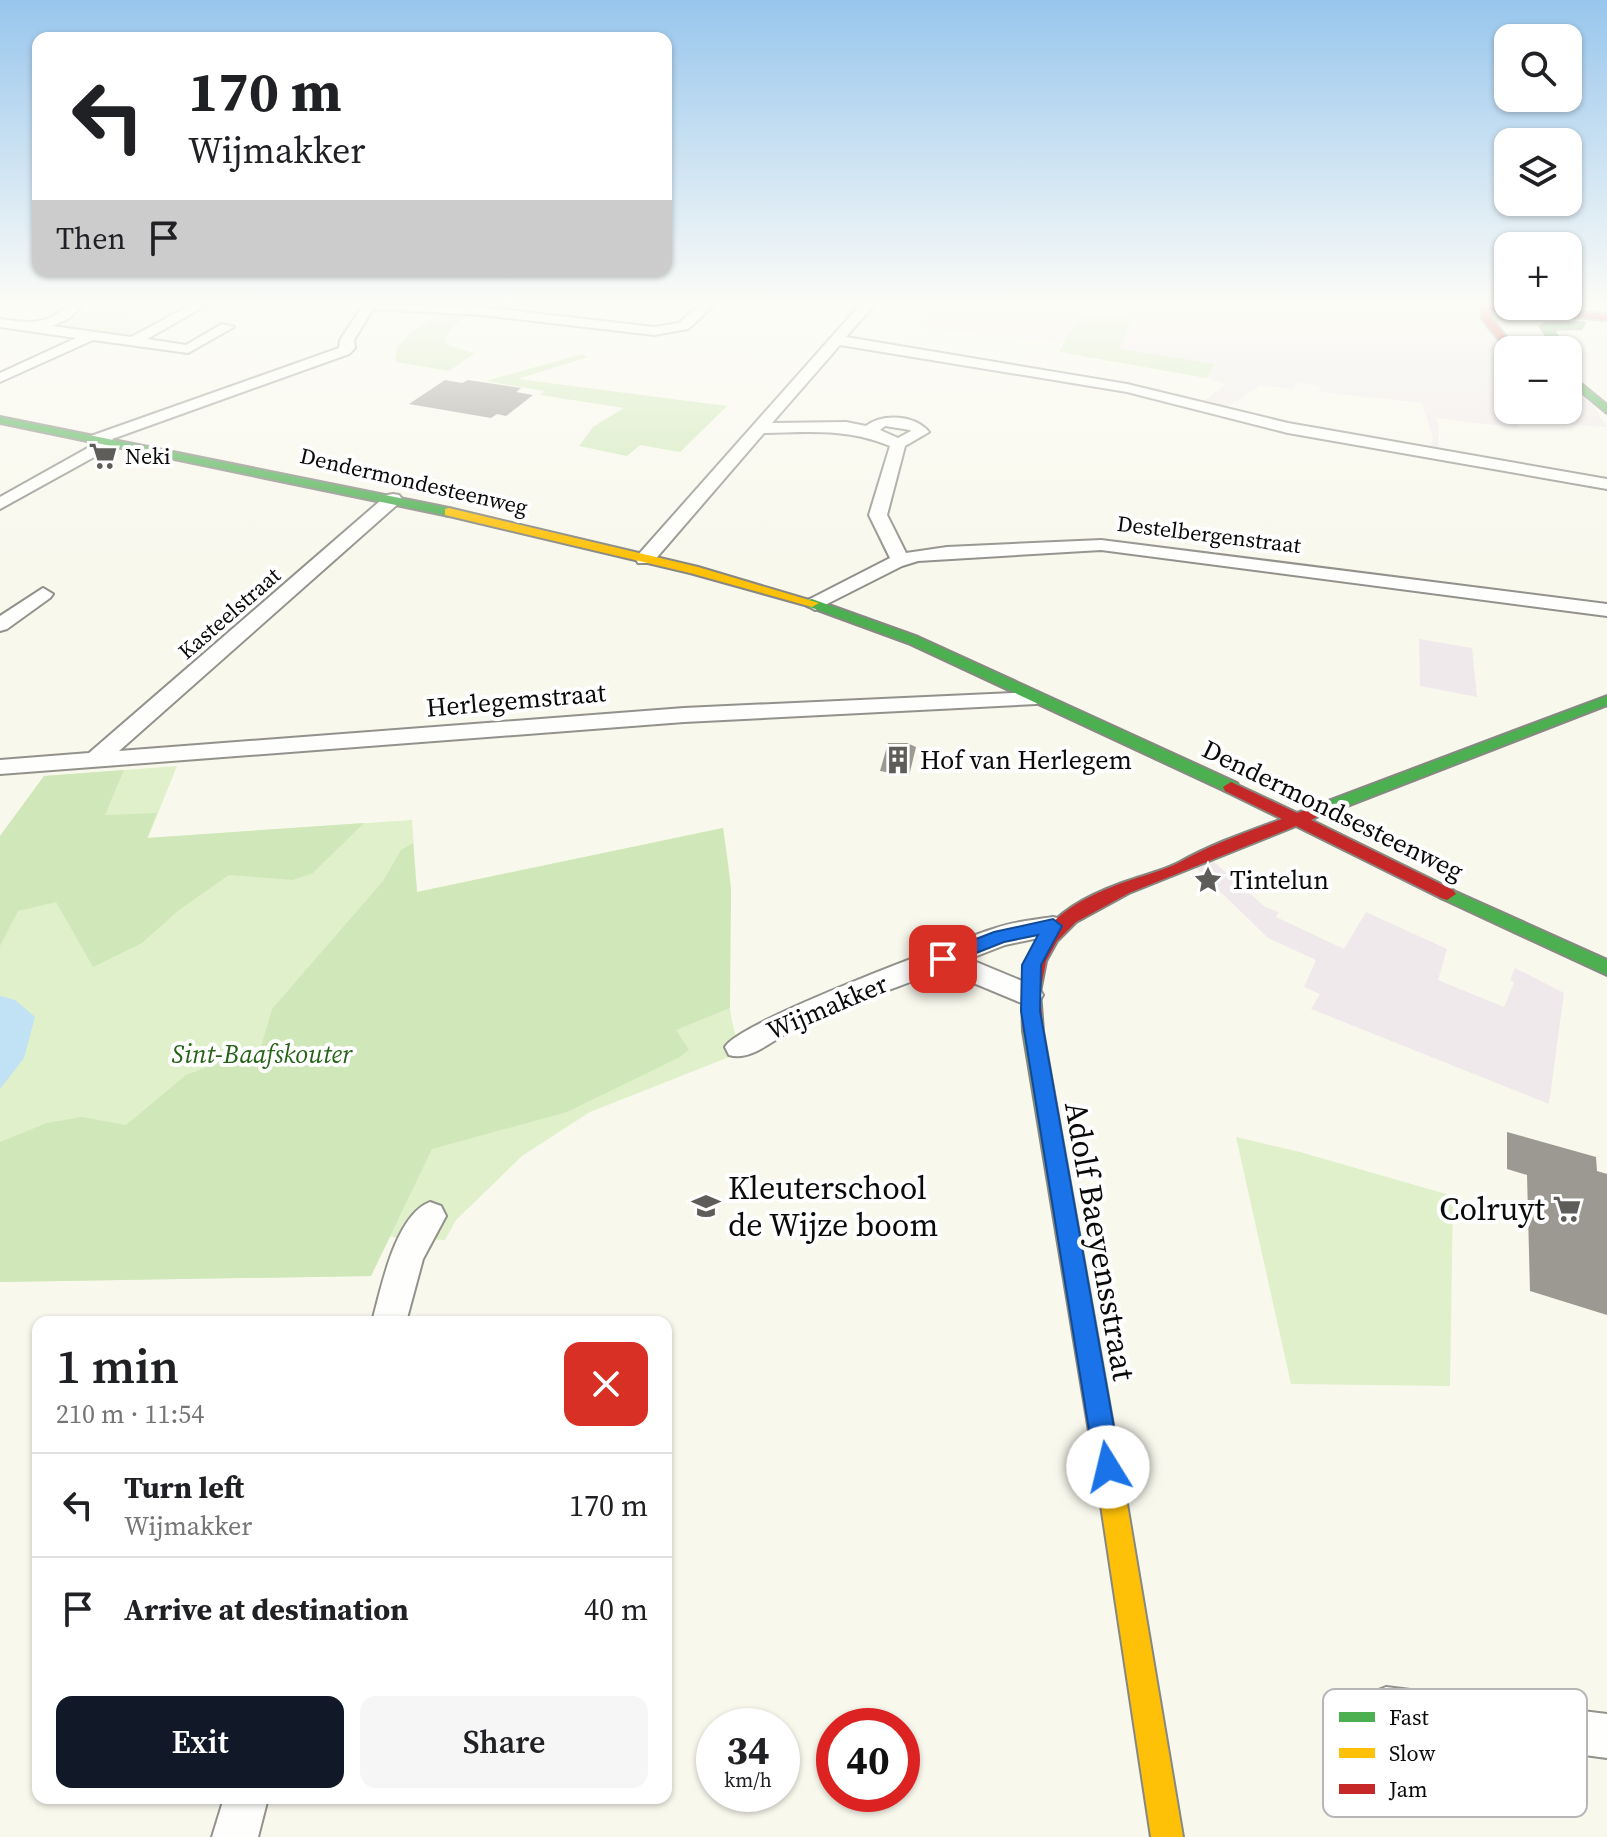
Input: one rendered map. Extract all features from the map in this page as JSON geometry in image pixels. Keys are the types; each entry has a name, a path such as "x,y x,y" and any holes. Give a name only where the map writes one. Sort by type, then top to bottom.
{"street":[{"path":"0,504 107,443 235,391"},
{"path":"645,559 792,391"},
{"path":"1138,391 1288,428 1607,484"},
{"path":"1585,391 1607,410"},
{"path":"107,443 188,408"},
{"name":"Dendermondesteenweg","path":"0,420 393,499 645,559 815,604"},
{"path":"869,431 882,421 915,426 921,432 898,444"},
{"path":"763,424 806,428 846,427 869,431 898,444"},
{"path":"898,444 889,485 878,515 887,533 909,558"},
{"name":"Kasteelstraat","path":"94,761 393,499"},
{"name":"Destelbergenstraat","path":"815,604 909,558 947,552 1101,545 1169,551 1607,610"},
{"path":"0,625 43,594"},
{"name":"Dendermondsesteenweg","path":"815,604 913,640 1607,968"},
{"name":"Herlegemstraat","path":"0,767 672,715 1036,698"},
{"name":"Adolf Baeyensstraat","path":"1167,1837 1029,995 1031,965 1053,926 1073,910 1607,700"},
{"name":"Wijmakker","path":"739,1047 779,1024 1000,936 1053,926"},
{"path":"943,959 1029,995"},
{"path":"391,1316 407,1255 430,1216"},
{"path":"1587,1733 1607,1736"},
{"path":"235,1837 244,1804"}],"shaded area":[{"path":"1217,391 1252,391 1226,408 1203,402"},
{"path":"1320,391 1494,391 1494,424 1518,424 1519,428 1436,418 1439,424 1438,451 1429,450 1433,438 1422,403"},
{"path":"1582,397 1592,404 1607,427 1554,424 1582,424"},
{"path":"1419,639 1472,648 1477,697 1420,686"},
{"path":"1213,861 1265,907 1279,912 1276,917 1344,949 1366,912 1447,949 1438,980 1504,1007 1514,983 1510,980 1515,968 1564,993 1549,1104 1311,1009 1320,994 1304,987 1316,960 1268,938 1196,868"}],"green space":[{"path":"544,391 609,391 727,406 680,452 640,445 627,456 579,446 593,427 624,408 540,395"},
{"name":"Sint-Baafskouter","path":"177,766 148,838 412,820 417,892 723,828 731,891 729,994 735,1033 742,1052 590,1112 522,1156 456,1220 445,1240 390,1237 371,1276 0,1282 0,836 44,776"},
{"path":"124,770 105,815 157,813 147,838 364,823 313,873 293,880 229,875 179,910 142,943 93,967 56,902 18,911 0,946 0,836 44,776"},
{"name":"Sint-Baafskouter","path":"723,828 731,889 730,1008 676,1030 689,1050 680,1057 567,1112 432,1149 371,1276 0,1282 0,1142 47,1123 82,1117 126,1125 186,1075 261,1047 272,1009 383,881 401,850 413,843 417,892"},
{"path":"1236,1137 1453,1196 1450,1386 1291,1384"}],"water":[{"path":"0,996 15,1000 35,1017 24,1058 0,1089"}],"building":[{"path":"429,391 518,391 533,395 506,416 497,414 491,418 409,404"},
{"name":"Hof van Herlegem","path":"888,743 907,743 916,747 909,776 880,771"},
{"name":"Colruyt","path":"1507,1132 1596,1157 1597,1171 1607,1174 1607,1315 1530,1291 1527,1175 1507,1169"}],"traffic: fast":[{"path":"1585,391 1607,410"},
{"path":"0,420 449,512"},
{"path":"812,603 913,640 1231,787"},
{"path":"1326,808 1607,700"},
{"path":"1447,894 1607,968"},
{"path":"1033,1031 1112,1492"}],"traffic: slow":[{"path":"449,512 693,570 812,603"},
{"path":"1112,1492 1167,1837"}],"traffic: jam":[{"path":"1231,787 1447,894"},
{"path":"1033,1031 1031,992 1037,961 1050,937 1070,917 1094,902 1186,866 1198,857 1326,808"}],"place":[{"name":"Neki","path":"103,456"},
{"name":"Hof van Herlegem","path":"898,760"},
{"name":"Tintelun","path":"1208,880"},
{"name":"Kleuterschool de Wijze boom","path":"706,1206"},
{"name":"Colruyt","path":"1567,1209"}],"route":[{"path":"943,959 1000,936 1053,926 1031,965 1030,1011 1108,1467"}]}
